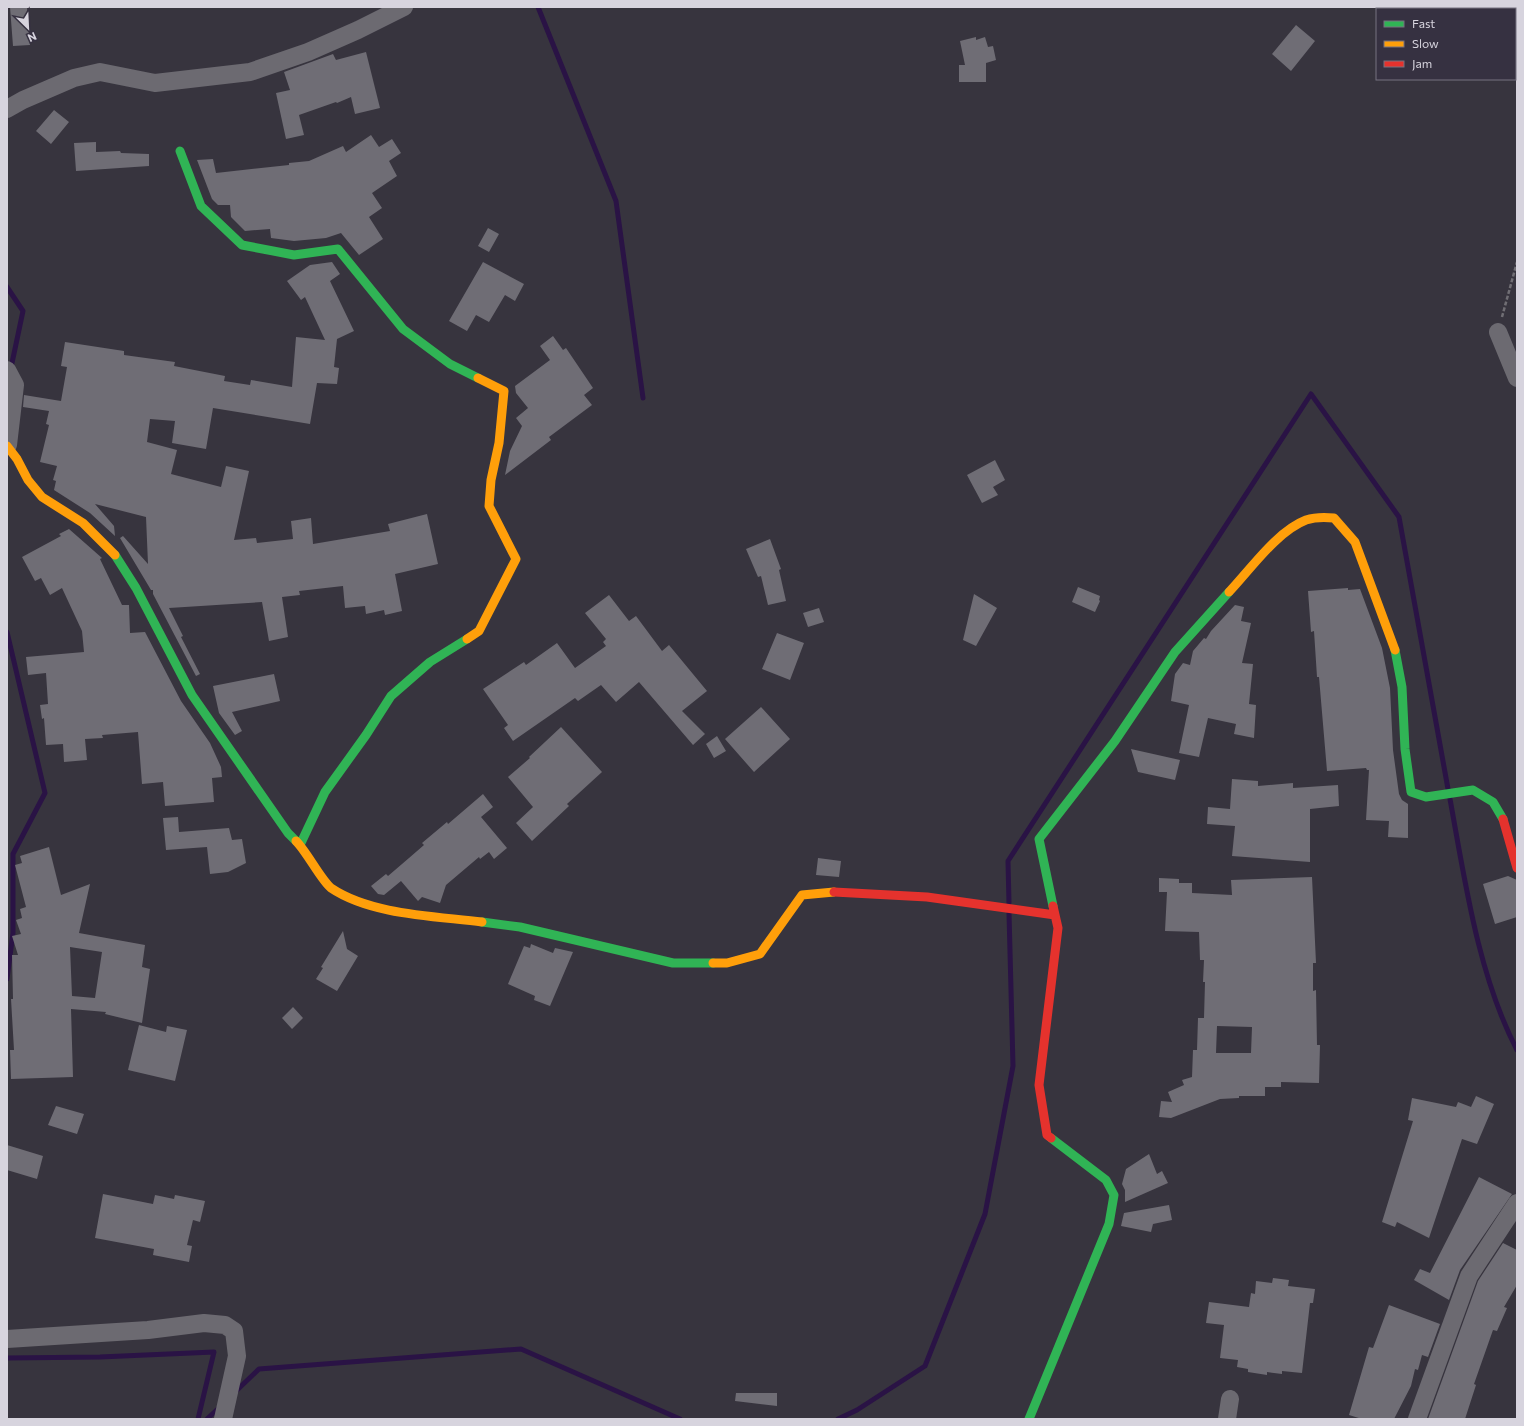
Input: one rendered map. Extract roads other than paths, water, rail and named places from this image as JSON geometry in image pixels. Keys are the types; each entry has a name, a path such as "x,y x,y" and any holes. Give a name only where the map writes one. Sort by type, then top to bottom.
{"street":[{"path":"7,109 23,100 68,80 100,72 155,83 250,72 308,52 373,23 404,7"},
{"path":"180,151 201,206 242,244 294,255 338,249 403,329 450,364 504,391 499,443 491,480 489,506 516,559 479,631 430,662 391,696 366,735 325,792 300,845"},
{"path":"1498,332 1517,378"},
{"path":"7,370 15,385 8,446 28,480 42,497 83,523 113,552 136,588 192,694 288,833 300,845 330,887 361,903 391,910 520,927 674,963 727,964 760,954 802,895 839,891 927,897 1055,915"},
{"path":"1029,1419 1109,1224 1114,1195 1106,1180 1047,1135 1039,1085 1058,928 1039,839 1115,741 1175,652 1275,542 1294,526 1309,518 1334,518 1355,542 1362,557 1394,645 1402,687 1405,749 1411,792 1426,797 1473,790 1493,802 1504,820 1517,868"},
{"path":"1417,1419 1469,1276 1517,1203"},
{"path":"7,1339 148,1330 204,1323 226,1324 234,1332 237,1356 224,1419"},
{"path":"1227,1419 1230,1398"}],"waterway":[{"path":"538,7 616,201 643,398"},
{"path":"7,287 23,311 12,363"},
{"path":"1009,903 1008,861 1311,394 1399,517 1448,789"},
{"path":"7,632 45,793 13,854 13,933 7,979"},
{"path":"1450,799 1474,927 1492,991 1517,1050"},
{"path":"838,1419 857,1410 925,1366 985,1214 1013,1066 1009,913"},
{"path":"235,1392 259,1369 521,1349 680,1419"},
{"path":"7,1358 100,1357 214,1352 198,1419"},
{"path":"207,1419 220,1407"}]}
